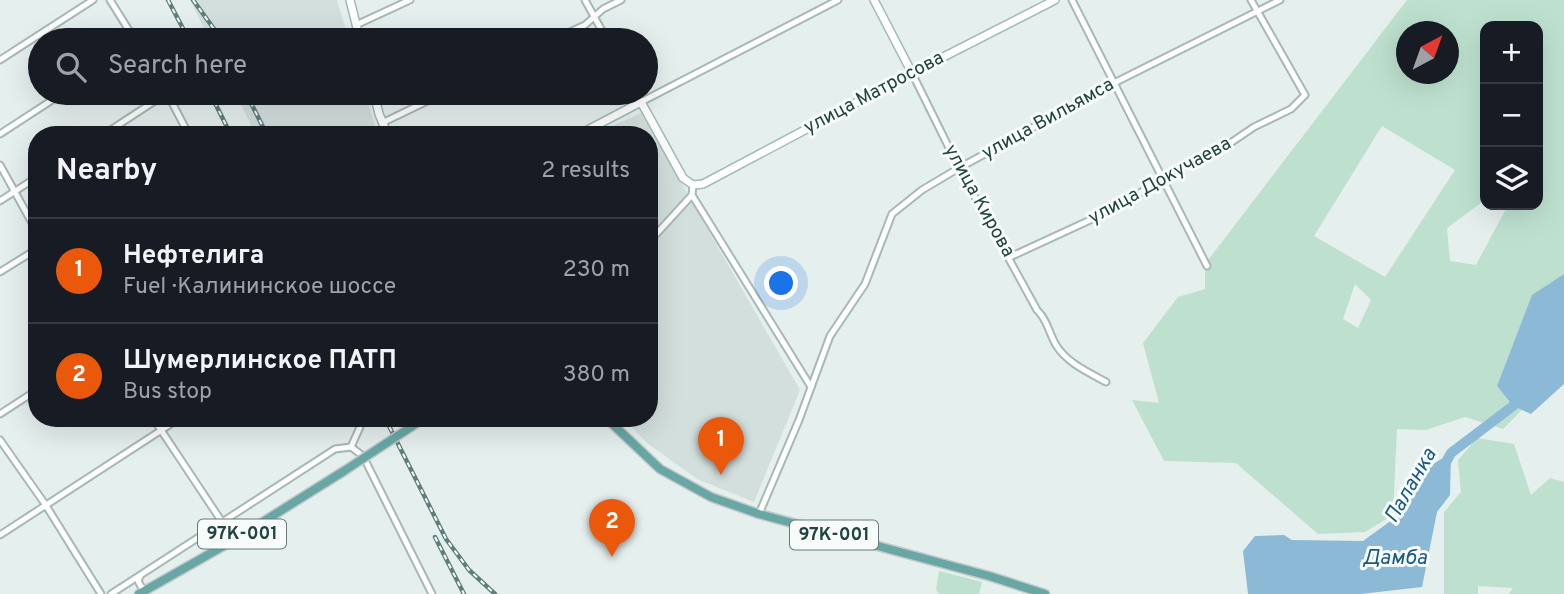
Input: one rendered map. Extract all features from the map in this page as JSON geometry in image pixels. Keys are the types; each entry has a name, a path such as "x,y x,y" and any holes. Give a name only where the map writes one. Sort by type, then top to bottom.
{"main road":[{"name":"97К-001","path":"139,594 344,471 411,427"},
{"name":"97К-001","path":"616,427 660,469 711,497 759,514 989,576 1045,594"}],"street":[{"path":"50,28 93,0"},
{"path":"110,0 128,28"},
{"path":"350,0 357,28"},
{"path":"356,25 410,0"},
{"path":"586,0 600,28"},
{"path":"576,28 621,0"},
{"path":"658,93 838,0"},
{"name":"улица Кирова","path":"874,0 959,167 1037,310 1044,316 1058,348 1077,366 1106,382"},
{"name":"улица Матросова","path":"693,186 703,184 1055,0"},
{"path":"1072,0 1207,266"},
{"path":"1251,0 1257,11"},
{"name":"улица Вильямса","path":"759,514 830,336 865,284 892,214 922,190 959,167 1114,83 1280,0"},
{"name":"улица Докучаева","path":"1010,257 1127,203 1161,177 1226,146 1254,127 1291,109 1305,95 1257,11"},
{"path":"0,60 28,42"},
{"path":"0,134 45,105"},
{"path":"117,126 149,105"},
{"path":"173,105 184,126"},
{"path":"377,105 384,126"},
{"path":"382,122 418,105"},
{"path":"595,126 634,105"},
{"path":"642,105 654,126"},
{"path":"658,134 683,178 693,186 692,195 658,232"},
{"path":"0,164 28,215"},
{"path":"0,201 28,183"},
{"path":"692,195 811,387"},
{"path":"0,272 28,255"},
{"path":"0,414 28,396"},
{"path":"160,427 222,522"},
{"path":"0,535 166,427"},
{"path":"351,447 360,427"},
{"path":"0,440 45,504 101,594"},
{"path":"111,594 335,449 351,447 363,456 432,594"},
{"path":"140,576 138,581 142,588 148,590"}],"shaded area":[{"path":"190,0 337,0 345,28 204,28"},
{"path":"241,105 369,105 375,126 252,126"},
{"path":"641,113 648,126 613,126"},
{"path":"658,143 800,390 754,502 697,479 647,443 632,427 658,427"}],"green space":[{"path":"1407,0 1564,0 1564,274 1532,296 1497,386 1513,406 1522,410 1503,429 1465,417 1426,430 1397,429 1393,515 1365,532 1318,534 1236,463 1164,461 1132,400 1159,403 1143,343 1178,297 1205,289 1205,264","holes":["1382,126 1455,170 1385,277 1314,236","1355,284 1371,300 1358,328 1343,319"]},
{"path":"1477,438 1514,444 1531,495 1550,478 1564,482 1564,594 1509,594 1513,588 1478,586 1478,594 1444,594 1444,512 1461,492 1458,460"},
{"path":"939,571 982,582 979,594 939,594 936,590"}],"water":[{"path":"1564,274 1564,384 1531,414 1513,406 1497,386 1532,295"},
{"name":"Дамба","path":"1451,453 1450,495 1437,512 1422,587 1361,594 1248,594 1243,551 1255,536 1284,535 1292,540 1363,541 1403,512 1409,479"}],"waterway":[{"name":"Паланка","path":"1445,464 1451,453 1513,406 1520,395"}],"railway":[{"path":"168,0 183,28"},
{"path":"193,0 213,28"},
{"path":"216,105 226,126"},
{"path":"252,105 262,126"},
{"path":"390,427 446,539 469,570 495,594"},
{"path":"435,537 464,594"}],"place":[{"name":"Нефтелига","path":"721,475"},
{"name":"Шумерлинское ПАТП","path":"612,557"}]}
